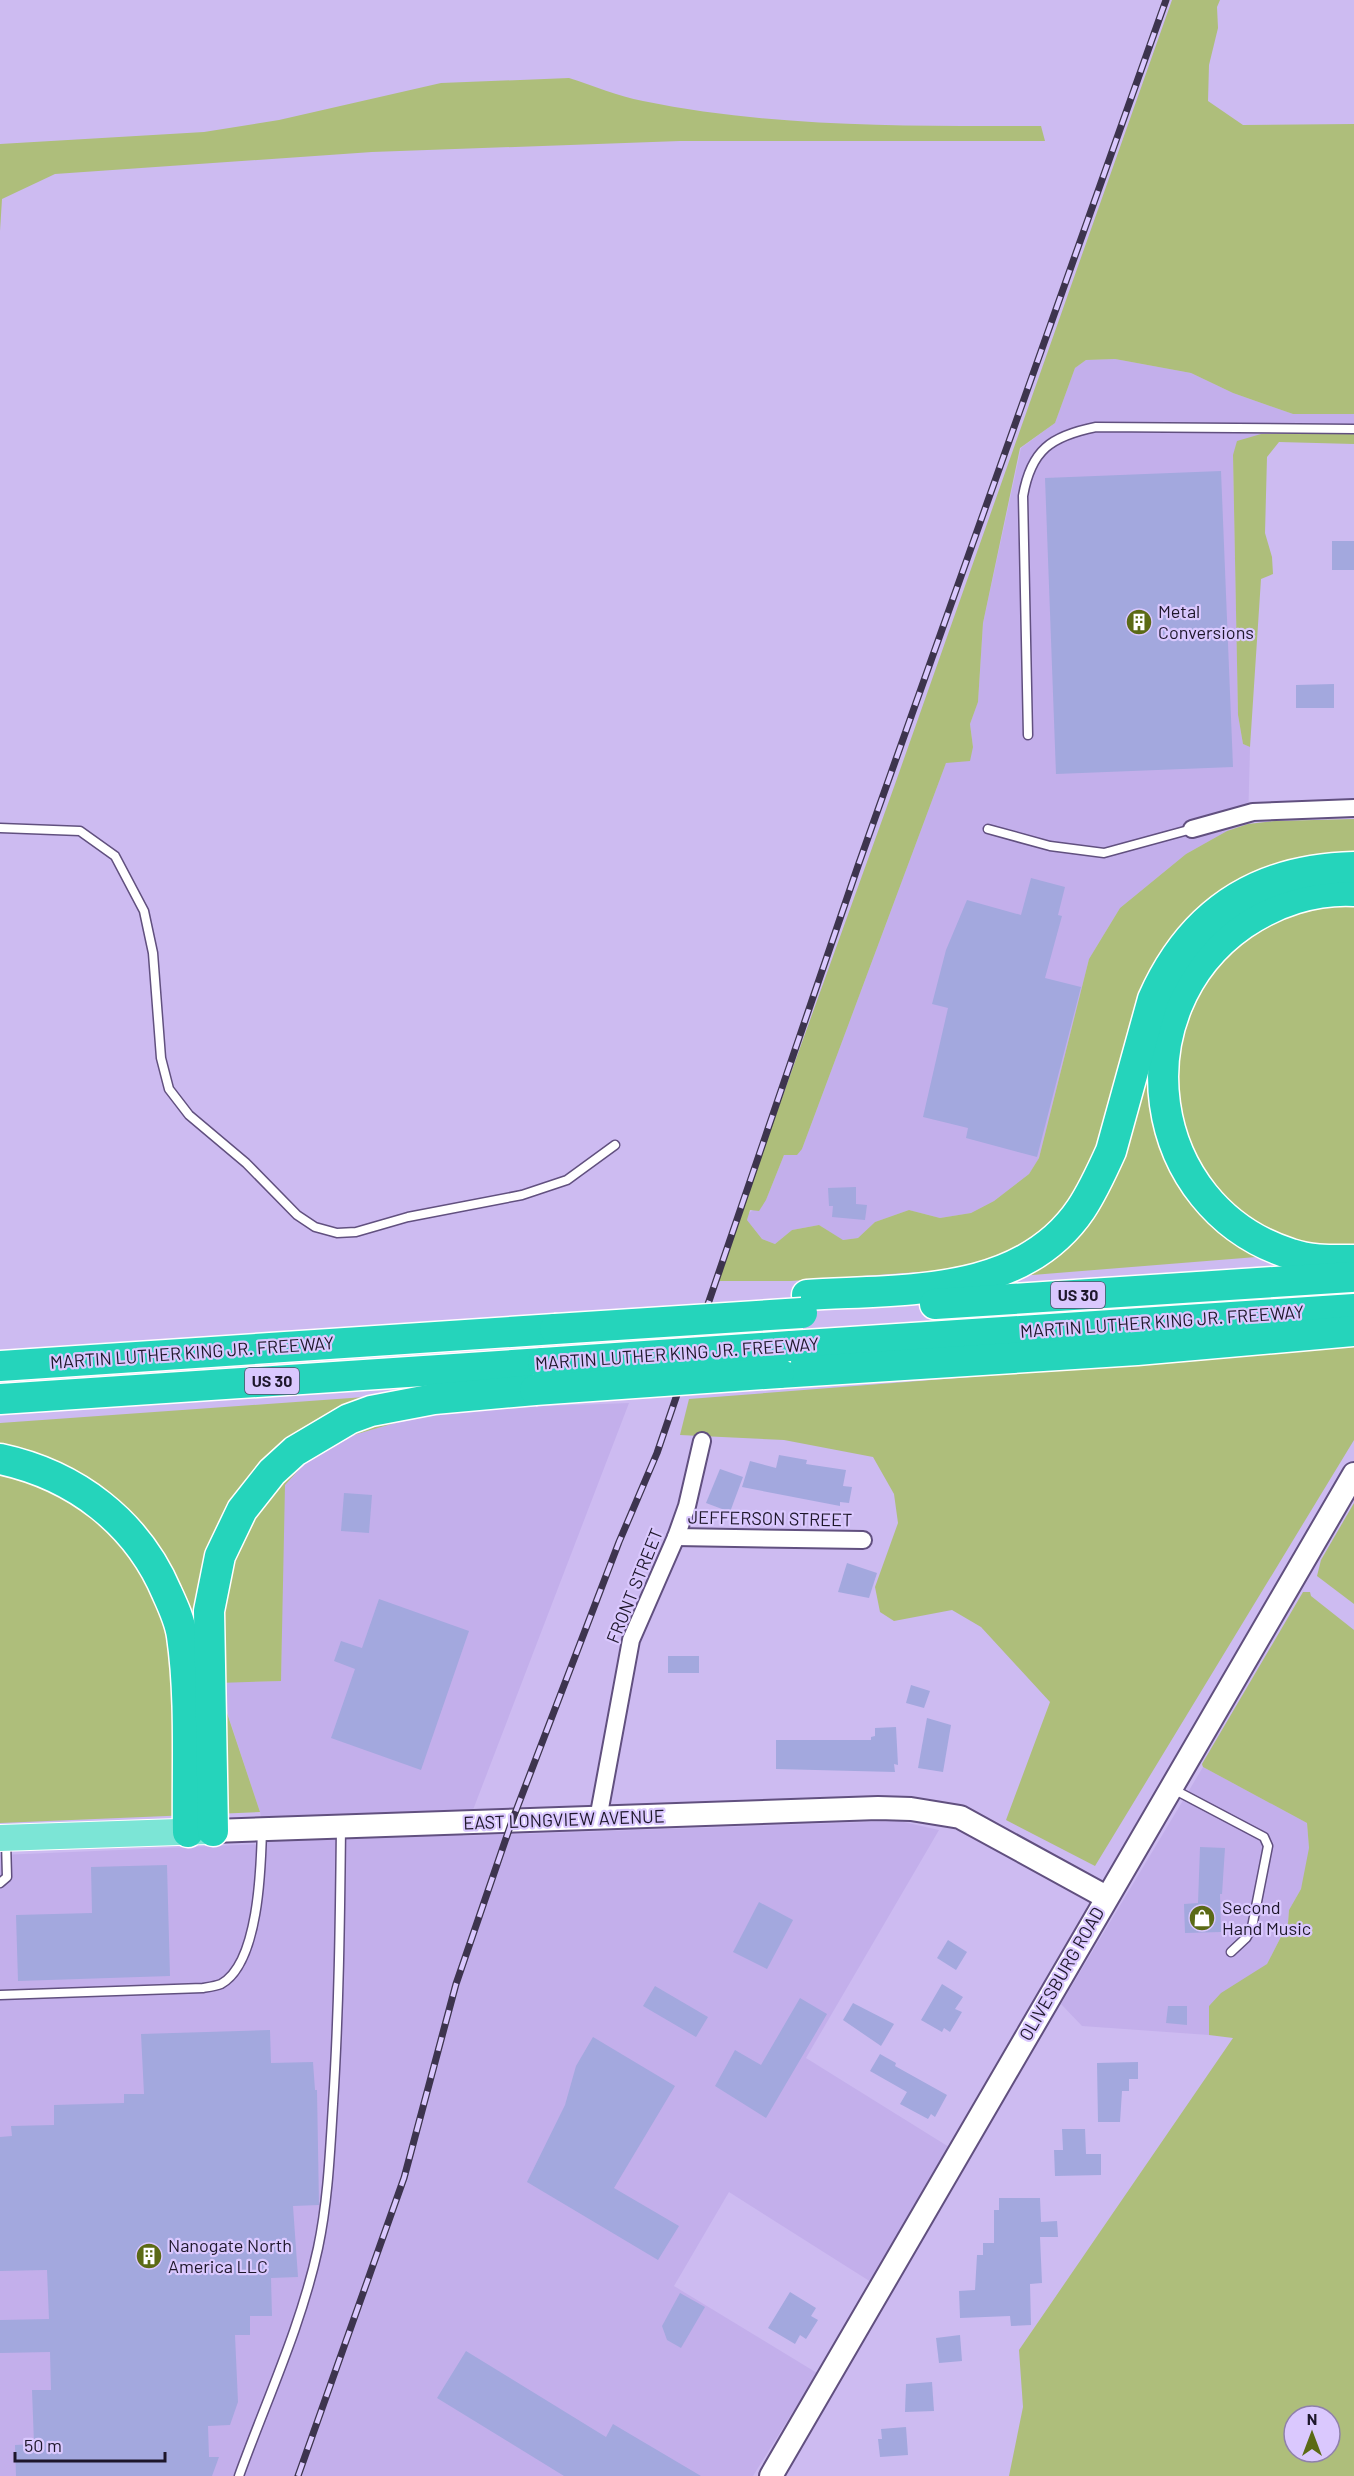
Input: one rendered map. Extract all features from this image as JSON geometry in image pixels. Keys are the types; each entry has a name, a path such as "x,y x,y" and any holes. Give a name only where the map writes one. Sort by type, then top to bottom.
{"highway":[{"path":"805,1304 966,1282 1006,1269 1046,1245 1081,1210 1106,1161 1153,999 1162,978 1188,939 1229,903 1248,891 1310,869 1354,867"},
{"path":"1354,891 1326,892 1285,902 1248,921 1211,952 1192,976 1173,1016 1163,1063 1162,1090 1171,1137 1179,1158 1203,1194 1225,1216 1264,1243 1291,1255 1315,1260 1354,1260"},
{"name":"MARTIN LUTHER KING JR. FREEWAY","path":"0,1366 480,1335 558,1321 805,1304 1354,1277"},
{"name":"MARTIN LUTHER KING JR. FREEWAY","path":"0,1399 539,1376 1342,1321"},
{"path":"0,1350 194,1336 267,1348"},
{"path":"201,1831 209,1611 220,1556 242,1510 272,1472 295,1451 349,1419 372,1411 539,1376"},
{"path":"0,1458 39,1470 71,1485 102,1504 126,1527 161,1578 182,1633 201,1831"}],"main road":[{"name":"OLIVESBURG ROAD","path":"771,2476 1354,1474"},
{"name":"EAST LONGVIEW AVENUE","path":"3,1838 878,1808 937,1812 960,1817 982,1827 1106,1897"}],"street":[{"path":"1192,829 1253,812 1354,808"},
{"name":"FRONT STREET","path":"598,1819 631,1640 676,1537 687,1506 702,1441"},
{"name":"JEFFERSON STREET","path":"676,1537 863,1540"}],"lane":[{"path":"1028,735 1023,496 1026,476 1032,461 1047,444 1072,432 1096,426 1354,429"},
{"path":"0,828 80,831 115,856 144,911 153,953 161,1058 169,1089 189,1115 246,1163 297,1215 315,1227 337,1233 356,1232 408,1217 522,1195 567,1180 615,1145"},
{"path":"988,830 1050,846 1082,852 1104,853 1192,829"},
{"path":"1170,1787 1264,1837 1268,1846 1251,1927 1246,1938 1231,1952"},
{"path":"239,2476 302,2310 318,2247 329,2167 334,2092 339,1988 341,1826"},
{"path":"0,1995 203,1988 222,1983 237,1966 254,1923 259,1900 262,1829"},
{"path":"0,1883 7,1877 3,1838"}],"shaded area":[{"path":"1115,359 1191,373 1233,393 1293,414 1354,414 1354,432 1261,434 1233,455 1238,715 1243,744 1250,747 1248,824 1227,831 1186,854 1120,908 1089,959 1039,1158 1029,1174 994,1201 971,1213 940,1218 909,1210 875,1222 858,1238 842,1240 819,1225 792,1230 775,1244 762,1239 747,1220 748,1214 766,1200 784,1155 802,1149 946,763 973,747 970,724 978,702 983,623 1021,448 1055,423 1075,368 1086,360"},
{"path":"629,1403 463,1836 899,1821 939,1830 806,2058 949,2147 871,2282 729,2192 674,2286 817,2373 753,2476 0,2476 0,1855 265,1844 260,1812 217,1682 281,1681 284,1485 304,1464 347,1437 429,1413 464,1409"},
{"path":"1203,1767 1307,1823 1309,1848 1307,1870 1301,1889 1289,1910 1288,1923 1267,1964 1209,2006 1209,2035 1082,2026 1061,2004"}],"green space":[{"path":"1172,0 1220,0 1217,7 1218,28 1209,65 1208,101 1243,125 1354,124 1354,414 1293,414 1233,393 1191,373 1115,359 1086,360 1075,368 1055,423 1020,448 983,623 978,702 970,724 973,747 970,761 946,763 802,1149 797,1155 784,1155 766,1200 759,1211 750,1210 747,1220 762,1239 775,1244 792,1230 819,1225 843,1240 858,1238 875,1222 909,1210 940,1218 971,1213 994,1201 1029,1174 1039,1158 1089,959 1120,908 1186,854 1227,831 1248,824 1275,821 1354,819 1354,1249 1020,1276 962,1269 791,1281 716,1281 894,787"},
{"path":"569,78 634,99 692,110 842,124 1041,126 1045,141 680,141 372,152 55,174 2,199 0,231 0,144 204,132 279,120 441,83"},
{"path":"1354,432 1354,444 1279,442 1267,457 1265,533 1272,557 1273,574 1261,579 1250,747 1243,744 1238,715 1233,455 1237,441 1261,434"},
{"path":"1354,1347 1354,1440 1095,1866 1006,1820 1050,1702 981,1627 952,1610 894,1621 880,1612 875,1587 898,1523 894,1494 873,1457 784,1440 680,1435 689,1399"},
{"path":"365,1397 429,1413 347,1437 304,1464 285,1485 281,1681 217,1683 260,1812 0,1823 0,1423"},
{"path":"1354,1503 1354,1604 1317,1576 1321,1560"},
{"path":"1303,1592 1310,1592 1311,1596 1354,1630 1354,2476 1009,2476 1023,2407 1019,2350 1233,2038 1209,2035 1209,2006 1221,1993 1267,1964 1288,1923 1289,1910 1301,1889 1309,1848 1307,1823 1203,1767 1202,1764"}],"building":[{"name":"Metal Conversions","path":"1221,471 1233,767 1056,774 1045,478"},
{"path":"1332,541 1354,541 1354,570 1332,570"},
{"path":"1334,684 1334,708 1296,708 1296,685"},
{"path":"1031,878 1065,887 1058,915 1062,916 1045,978 1081,987 1037,1157 966,1138 968,1128 923,1117 948,1008 932,1004 946,950 967,900 1021,915"},
{"path":"856,1187 856,1204 867,1205 865,1220 832,1217 833,1206 829,1206 828,1188"},
{"path":"779,1455 807,1460 806,1464 846,1470 843,1486 852,1487 849,1503 840,1502 840,1506 742,1487 750,1461 776,1468"},
{"path":"720,1469 743,1477 730,1512 706,1503"},
{"path":"344,1493 372,1495 369,1533 341,1531"},
{"path":"847,1563 877,1573 869,1598 838,1592"},
{"path":"379,1599 469,1631 421,1770 331,1738 355,1669 334,1661 341,1641 362,1648"},
{"path":"668,1656 699,1656 699,1673 668,1673"},
{"path":"911,1685 930,1691 924,1708 906,1703"},
{"path":"927,1718 951,1725 943,1772 918,1768"},
{"path":"896,1727 898,1765 894,1764 895,1772 776,1769 776,1740 871,1740 871,1737 875,1736 875,1728"},
{"path":"1200,1847 1225,1848 1222,1894 1220,1894 1221,1932 1185,1933 1184,1904 1198,1903"},
{"path":"167,1865 170,1976 18,1981 16,1915 92,1913 91,1867"},
{"path":"759,1902 793,1920 767,1969 733,1952"},
{"path":"948,1940 967,1952 956,1970 937,1958"},
{"path":"942,1984 963,1997 955,2009 962,2012 950,2032 944,2028 942,2032 921,2020"},
{"path":"655,1986 708,2017 696,2037 643,2006"},
{"path":"800,1998 827,2014 766,2118 715,2086 735,2050 761,2065"},
{"path":"853,2003 894,2024 881,2046 843,2020"},
{"path":"1168,2006 1187,2006 1187,2025 1166,2023"},
{"name":"Nanogate North America LLC","path":"270,2030 271,2063 313,2062 315,2090 317,2090 319,2205 293,2206 298,2277 271,2278 272,2316 250,2316 250,2335 235,2335 238,2402 230,2425 208,2426 209,2457 219,2457 212,2476 16,2476 15,2445 34,2444 32,2390 51,2390 50,2352 0,2353 0,2320 49,2319 47,2270 0,2271 0,2137 12,2136 11,2126 54,2125 54,2105 124,2103 124,2094 144,2094 141,2034"},
{"path":"593,2037 675,2086 614,2188 679,2226 658,2260 527,2182 565,2105 576,2066"},
{"path":"880,2054 896,2063 895,2066 947,2095 935,2117 931,2114 928,2119 900,2104 907,2092 870,2071"},
{"path":"1138,2062 1138,2079 1129,2079 1129,2091 1122,2091 1120,2122 1098,2122 1097,2063"},
{"path":"1062,2129 1085,2129 1086,2154 1101,2154 1101,2175 1055,2176 1054,2150 1063,2150"},
{"path":"999,2198 1040,2198 1041,2222 1057,2221 1058,2237 1040,2237 1042,2283 1030,2284 1031,2325 1011,2326 1010,2316 960,2318 959,2291 975,2290 977,2255 983,2255 983,2243 994,2243 994,2210 999,2210"},
{"path":"790,2292 816,2308 811,2316 818,2320 806,2339 800,2335 795,2344 768,2328"},
{"path":"680,2293 705,2307 681,2348 667,2340 662,2326"},
{"path":"960,2335 962,2361 939,2363 936,2338"},
{"path":"466,2351 606,2437 613,2424 701,2476 564,2476 437,2398"},
{"path":"932,2382 934,2411 905,2412 906,2384"},
{"path":"906,2427 908,2455 880,2457 878,2439 882,2439 881,2429"}],"railway":[{"path":"298,2476 404,2178 456,1984 512,1821 619,1542 657,1453 859,863 1166,0"}],"place":[{"name":"Metal Conversions","path":"1139,622"},
{"name":"Second Hand Music","path":"1202,1918"},
{"name":"Nanogate North America LLC","path":"149,2256"}]}
